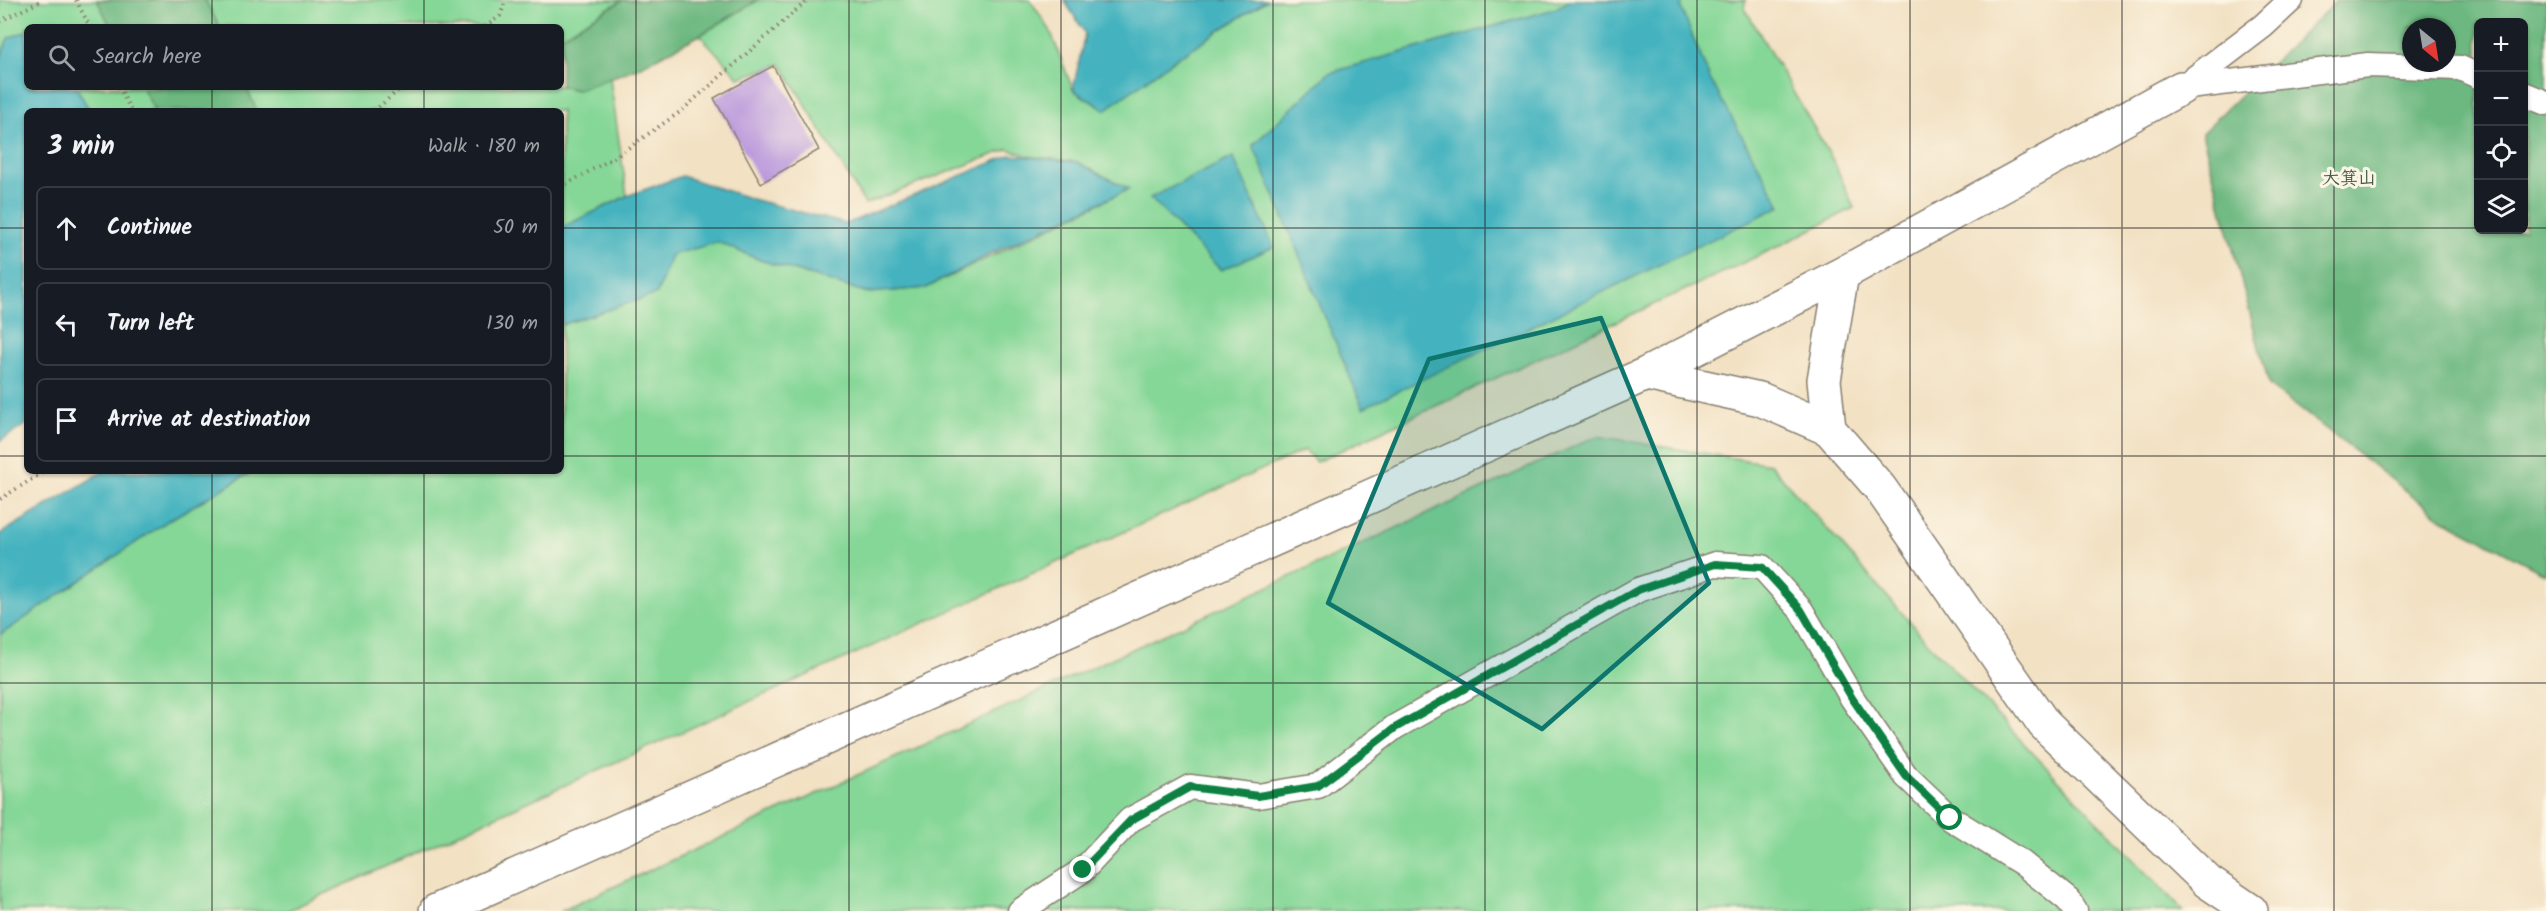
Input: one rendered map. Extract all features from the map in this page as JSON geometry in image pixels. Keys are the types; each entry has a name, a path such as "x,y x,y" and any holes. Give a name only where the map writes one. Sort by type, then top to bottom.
{"street":[{"path":"436,911 1646,374 1842,274 2181,88"},
{"path":"1829,429 1824,380 1842,274"},
{"path":"1646,374 1760,399 1829,429 1880,488 2044,724 2208,882 2251,911"}],"lane":[{"path":"2181,88 2263,26 2291,0"},
{"path":"2181,88 2368,64 2460,68 2474,74"},
{"path":"2528,96 2546,103"},
{"path":"1020,911 1083,870 1131,820 1190,787 1258,796 1318,786 1395,728 1503,665 1638,590 1715,564 1762,567 1801,610 1852,698 1906,776 1950,818 2022,863 2068,900 2075,911"}],"path":[{"path":"0,21 43,0"},
{"path":"76,0 88,24"},
{"path":"489,24 500,16 506,0"},
{"path":"564,185 615,157 680,112 808,0"},
{"path":"120,90 130,108"},
{"path":"378,108 398,90"},
{"path":"0,499 40,474"}],"highlighted area":[{"path":"1601,318 1709,583 1542,729 1328,603 1429,359"}],"green space":[{"path":"0,0 623,0 564,34 564,24 24,24 24,32 8,38 0,59"},
{"path":"97,0 205,0 218,24 109,24"},
{"path":"623,0 758,0 700,35 637,68 577,90 564,87 564,34"},
{"path":"758,0 1030,0 1050,30 1073,90 1105,110 1175,59 1267,0 1746,0 1744,7 1834,162 1854,208 1775,248 1316,462 1305,450 287,911 0,911 0,635 169,520 248,474 564,474 564,324 657,294 671,255 718,242 760,260 868,293 926,288 1129,189 1077,162 1028,156 1008,149 865,204 781,64 739,78 700,35"},
{"name":"大箕山","path":"2337,0 2546,0 2546,574 2443,519 2269,385 2202,133"},
{"path":"610,78 627,196 564,227 564,108 88,108 78,90 564,90 564,87 577,90"},
{"path":"144,90 247,90 256,108 153,108"},
{"path":"1597,436 1770,464 1932,647 2183,911 561,911"}],"water":[{"path":"1064,0 1267,0 1175,59 1105,110 1073,90 1085,33"},
{"path":"1571,0 1683,0 1681,8 1710,79 1781,206 1363,408 1253,145 1329,73 1554,9"},
{"path":"24,32 24,90 78,90 88,108 24,108 24,426 0,441 0,59 8,38"},
{"path":"1010,155 1077,162 1129,189 994,252 926,288 868,293 760,260 718,242 671,255 657,294 564,324 564,227 627,196 682,176 752,199 846,224"},
{"path":"1233,157 1274,247 1221,270 1150,198"},
{"path":"99,474 248,474 169,520 0,635 0,534"}],"building":[{"path":"773,66 819,150 761,183 714,98"}],"route":[{"path":"1083,870 1131,820 1190,787 1258,796 1318,786 1395,728 1503,665 1638,590 1715,564 1762,567 1801,610 1852,698 1906,776 1950,818"}]}
